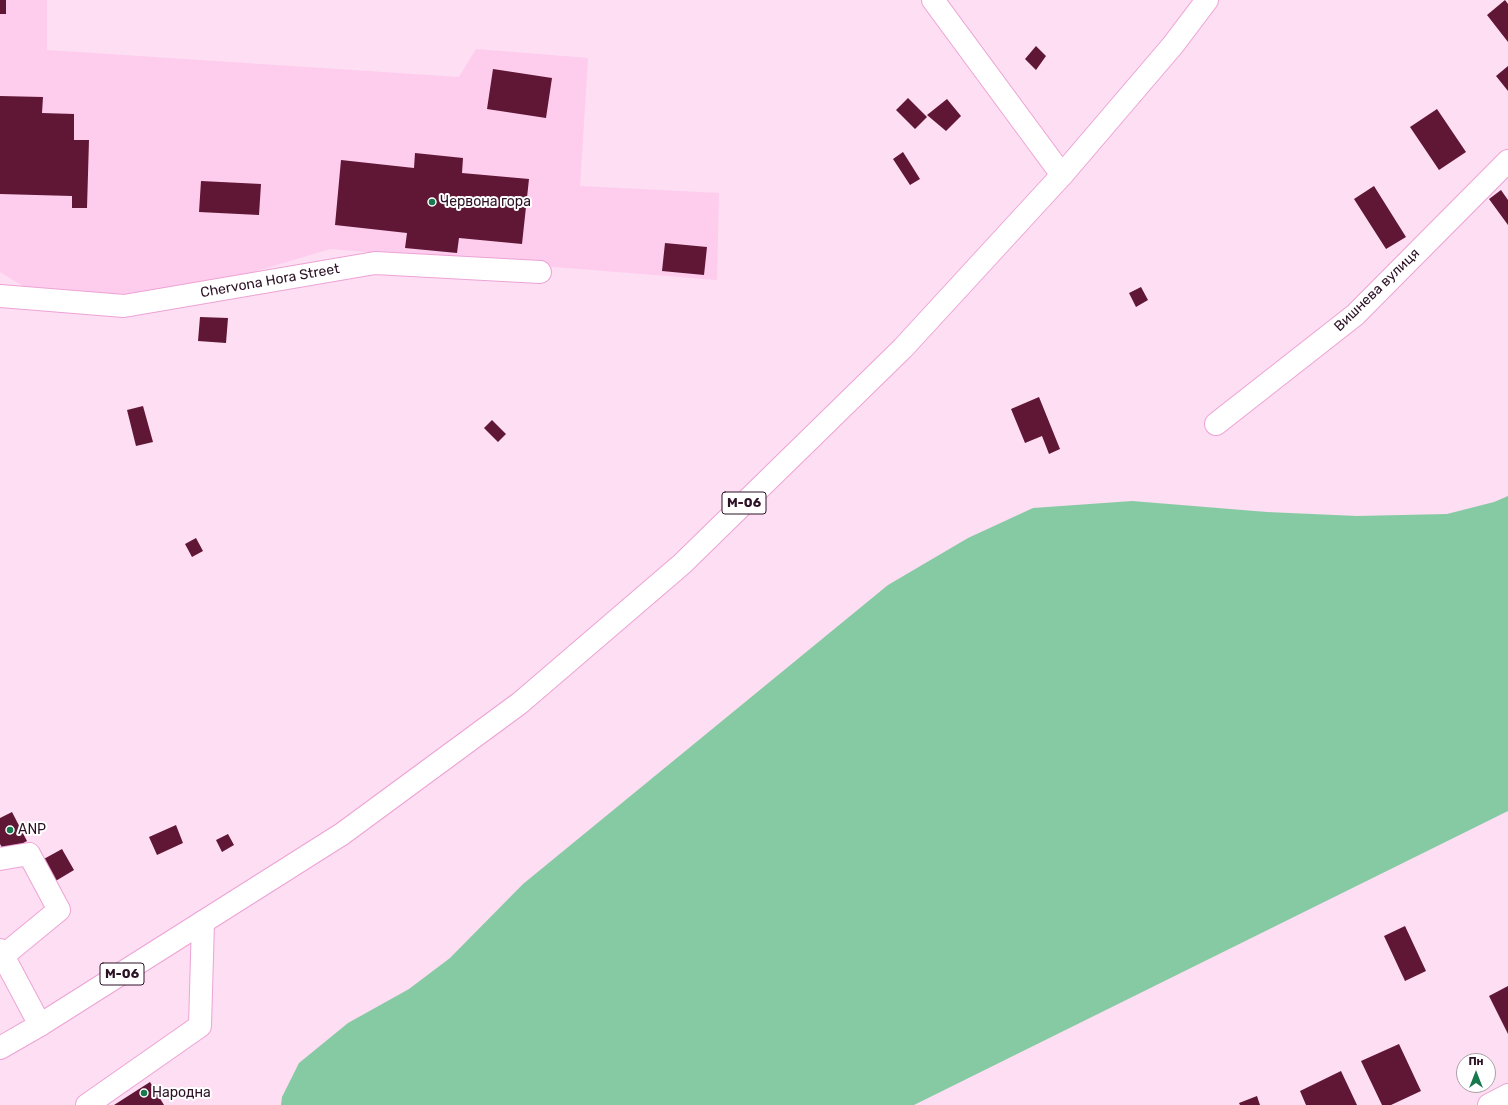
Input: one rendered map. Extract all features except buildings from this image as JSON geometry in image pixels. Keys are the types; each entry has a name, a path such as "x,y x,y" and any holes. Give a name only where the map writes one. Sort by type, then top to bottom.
{"main road":[{"path":"933,0 1062,175"},
{"name":"М-06","path":"0,1048 40,1025 342,834 520,703 682,564 903,348 1062,175 1173,45 1207,0"},
{"name":"Вишнева вулиця","path":"1216,424 1355,315 1508,160"},
{"name":"Chervona Hora Street","path":"0,296 124,306 375,263 540,272"},
{"path":"0,859 29,854 59,910 2,953 40,1025"},
{"path":"87,1105 200,1026 203,922"},
{"path":"1489,1105 1508,1096"}],"shaded area":[{"path":"0,0 47,0 47,50 459,77 476,49 588,58 580,186 719,193 717,280 330,249 233,278 122,295 23,286 0,272"}],"green space":[{"path":"1508,496 1508,811 914,1105 281,1105 282,1097 299,1063 348,1023 409,989 450,958 523,884 888,585 968,538 1033,508 1132,501 1267,512 1357,516 1447,514 1494,502"}],"place":[{"name":"Червона гора","path":"432,202"},
{"name":"ANP","path":"10,830"},
{"name":"Народна","path":"144,1093"}]}
